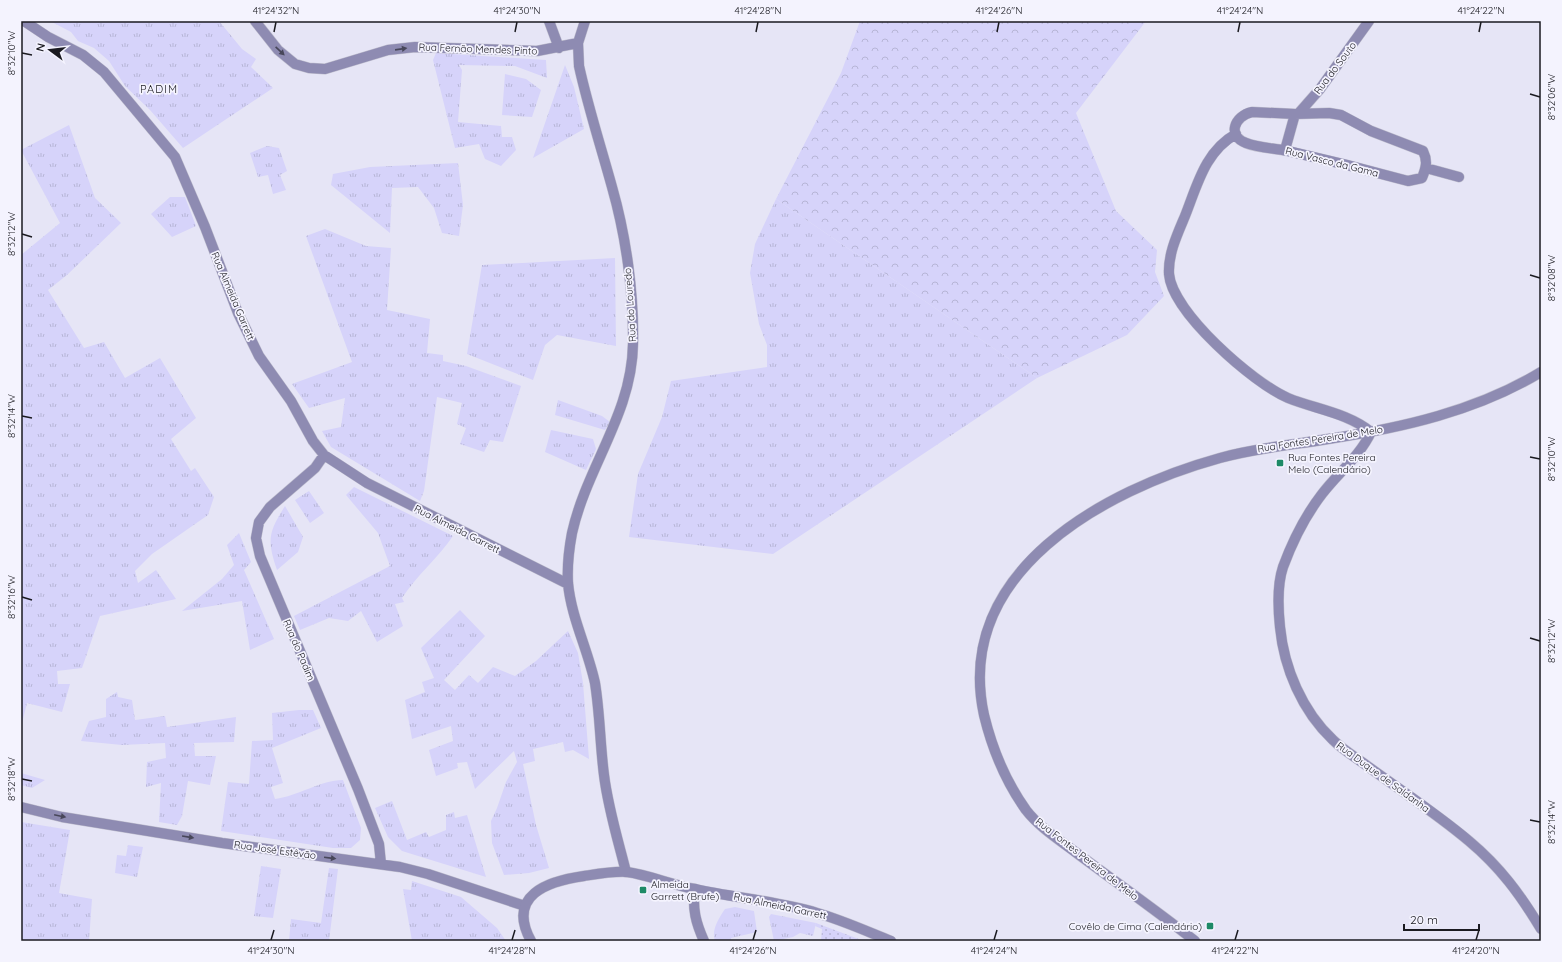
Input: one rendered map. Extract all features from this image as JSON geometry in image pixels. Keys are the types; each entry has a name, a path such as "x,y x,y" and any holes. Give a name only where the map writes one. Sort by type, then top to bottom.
{"street":[{"name":"Rua Almeida Garrett","path":"24,21 48,36 84,55 104,72 175,157 205,227 238,313 259,356 291,401 313,441 324,455 367,483 568,584"},
{"name":"Rua Fernão Mendes Pinto","path":"255,21 278,50 295,64 309,68 324,69 388,50 415,47 537,51 559,48 578,43"},
{"path":"549,21 559,48"},
{"name":"Rua do Louredo","path":"568,584 569,549 576,516 583,494 616,423 626,394 633,362 633,328 628,268 620,220 579,66 578,43 585,21"},
{"name":"Rua do Souto","path":"1285,150 1297,114 1320,90 1369,21"},
{"path":"1371,432 1353,421 1286,397 1255,378 1227,354 1197,323 1180,304 1172,290 1169,275 1170,260 1178,232 1206,163 1221,144 1236,134 1235,126 1238,119 1244,114 1252,112 1297,114 1329,113 1341,115 1371,131 1423,151 1426,158 1426,168 1459,177"},
{"name":"Rua Vasco da Gama","path":"1236,134 1239,140 1246,144 1285,150 1408,181 1414,181 1422,178 1426,168"},
{"name":"Rua Fontes Pereira de Melo","path":"1195,941 1052,834 1027,811 997,756 982,704 980,663 988,627 1004,591 1031,559 1062,532 1098,508 1138,487 1178,471 1219,458 1253,450 1371,432 1468,406 1522,383 1541,372"},
{"name":"Rua Duque de Saldanha","path":"1371,432 1367,441 1322,494 1298,529 1282,569 1278,605 1282,645 1291,678 1309,712 1333,740 1469,840 1496,866 1519,892 1541,929"},
{"name":"Rua do Padim","path":"324,455 315,468 270,507 259,522 256,538 260,556 379,844 381,864"},
{"path":"568,584 594,682 607,794 626,872"},
{"name":"Rua José Estêvão","path":"21,807 62,817 222,843 381,864 428,874 525,906"},
{"name":"Rua Almeida Garrett","path":"525,906 532,894 547,884 590,875 626,872 695,889 758,899 816,912 891,941"},
{"path":"695,889 693,903 695,919 704,941"},
{"path":"525,906 524,920 531,941"}],"green space":[{"path":"50,21 219,21 242,49 256,59 251,67 273,88 183,148 150,110 125,86 109,61 94,48 78,41 71,32"},
{"path":"860,21 1146,21 1076,113 1116,211 1157,250 1155,272 1164,296 1127,335 1037,378 776,199 841,73"},
{"path":"436,53 546,60 547,78 515,66 459,65 462,70 458,122 501,126 502,137 512,137 516,150 501,166 485,159 479,144 455,148 433,60"},
{"path":"565,65 574,87 584,129 533,158"},
{"path":"505,74 526,79 541,90 532,117 502,115"},
{"path":"69,125 95,198 121,223 67,275 48,290 84,348 104,342 125,378 160,358 196,418 171,439 191,471 195,468 214,497 208,515 152,554 135,571 138,583 156,570 176,599 100,616 82,668 57,671 58,684 70,684 62,712 27,703 21,727 21,255 60,223 21,150"},
{"path":"267,146 279,148 287,171 280,175 286,190 273,194 268,175 258,177 250,153"},
{"path":"458,163 463,205 459,236 442,233 434,208 418,187 392,188 390,233 331,185 333,174 370,167"},
{"path":"170,197 185,197 196,226 172,237 151,214"},
{"path":"776,199 1037,378 773,554 629,537 638,474 662,417 671,381 767,367 767,345 759,324 750,273 755,244"},
{"path":"325,229 366,246 391,248 387,310 430,319 427,353 443,355 443,361 466,366 521,386 503,442 490,440 484,452 460,444 466,428 457,424 462,403 437,397 424,491 420,501 331,447 322,431 341,427 345,398 309,408 292,384 352,362 306,236"},
{"path":"615,258 616,346 557,335 545,345 533,380 467,354 482,265"},
{"path":"558,400 602,416 610,422 605,430 555,415"},
{"path":"551,430 593,439 596,449 586,470 545,452"},
{"path":"354,487 453,536 402,598 404,602 395,604 403,626 377,642 361,611 348,621 329,618 300,630 294,616 390,566 378,533 346,495"},
{"path":"309,491 324,513 310,523 295,500"},
{"path":"285,506 303,537 298,552 277,570 272,551 271,537 275,523"},
{"path":"239,533 251,562 244,570 274,639 250,650 242,601 182,611 222,579 234,565 227,545"},
{"path":"460,610 485,636 444,680 455,690 469,675 478,683 493,667 515,676 536,661 568,631 578,653 583,683 589,759 573,750 565,752 563,742 533,749 535,761 523,764 536,825 549,868 529,873 504,875 492,843 491,821 506,782 517,762 514,751 475,789 467,762 457,763 458,768 436,776 429,750 453,741 451,726 412,739 405,700 425,692 422,682 434,678 421,648"},
{"path":"117,692 118,697 132,700 135,720 165,716 167,727 236,717 234,742 194,743 195,756 216,756 210,785 188,781 182,816 177,825 159,822 161,783 146,787 147,762 166,758 165,743 122,745 81,741 89,721 106,717 106,699"},
{"path":"313,710 321,728 272,748 283,783 271,787 275,799 292,795 318,785 343,780 361,828 360,840 351,848 333,848 221,831 228,782 249,784 252,741 273,740 272,713"},
{"path":"21,773 45,780 32,788 21,785"},
{"path":"392,801 407,840 426,832 429,837 446,830 446,815 454,812 455,818 467,815 486,877 402,851 388,837 375,808"},
{"path":"21,822 70,830 59,893 92,899 89,941 21,941"},
{"path":"128,845 143,847 137,877 115,873 117,855 126,856"},
{"path":"261,866 281,869 273,918 254,916"},
{"path":"329,868 338,869 329,941 289,941 291,919 321,923"},
{"path":"412,881 461,897 497,928 506,941 412,941 403,889 411,890"},
{"path":"735,907 754,911 757,932 731,938 731,941 715,941 715,928 720,916 725,909"},
{"path":"771,914 816,923 813,936 800,933 793,937 774,941 769,917"},
{"path":"816,923 864,941 821,941 822,929 815,926"}],"place":[{"name":"Rua Fontes Pereira Melo (Calendário)","path":"1280,463"},
{"name":"Almeida Garrett (Brufe)","path":"643,890"},
{"name":"Covêlo de Cima (Calendário)","path":"1210,926"}],"district":[{"name":"PADIM","path":"159,89"}]}
